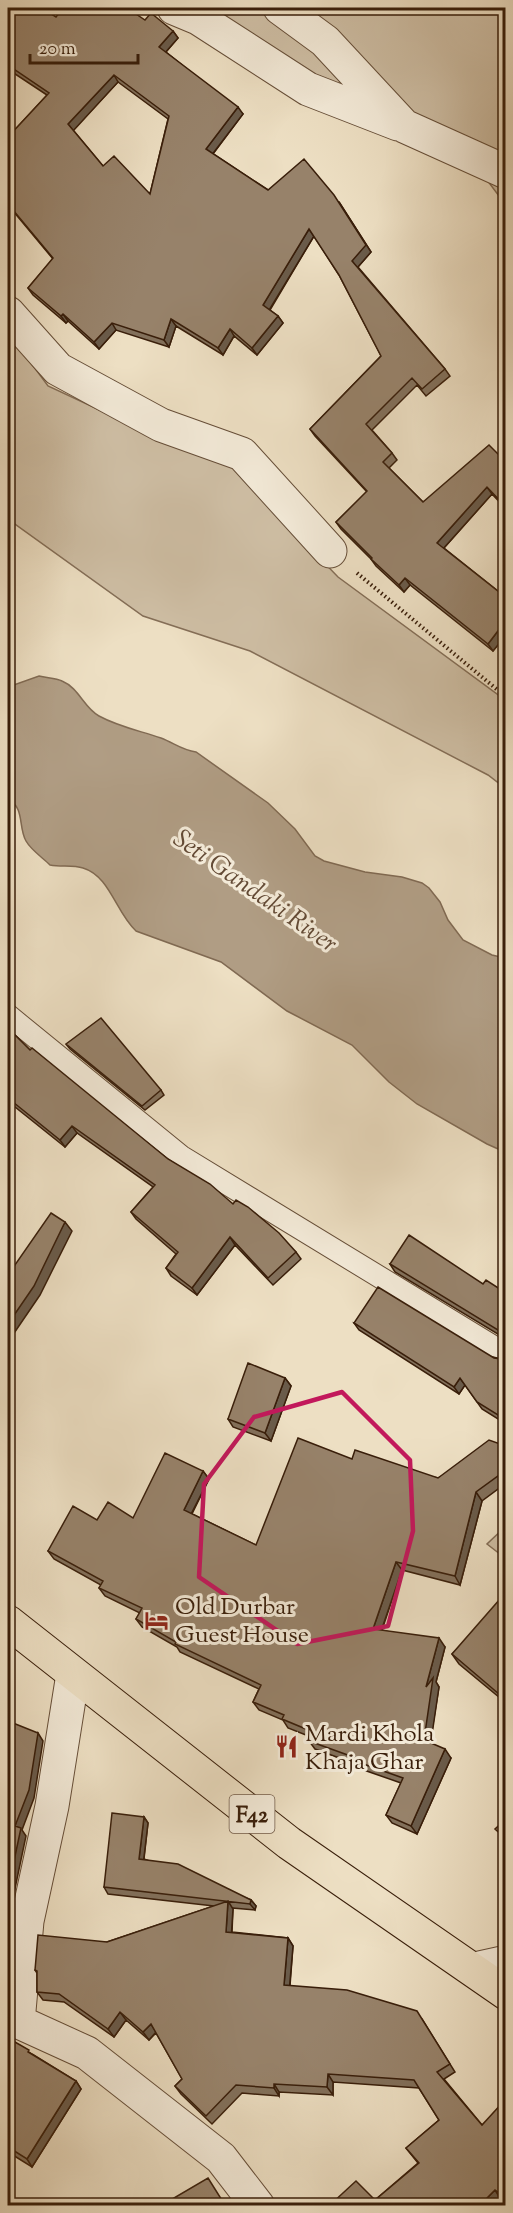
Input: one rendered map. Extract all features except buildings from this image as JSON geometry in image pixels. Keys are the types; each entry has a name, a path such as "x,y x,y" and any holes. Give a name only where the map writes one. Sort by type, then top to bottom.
{"highway":[{"name":"F42","path":"8,1622 289,1843 506,1993"}],"street":[{"path":"174,8 198,18 308,89 404,126 506,172"},
{"path":"280,8 325,41 404,126"},
{"path":"8,313 58,369 161,424 242,454 330,551"},
{"path":"73,1674 52,1806 27,1921 13,2019 87,2054 221,2158 258,2205"}],"lane":[{"path":"8,1015 181,1156 506,1354"},
{"path":"465,1965 506,1956"}],"path":[{"path":"330,551 506,697"}],"highlighted area":[{"path":"342,1392 410,1460 413,1531 388,1626 297,1644 199,1577 204,1484 254,1417"}],"shaded area":[{"path":"142,8 505,8 505,204 481,172 206,33"},
{"path":"8,332 48,386 153,435 228,463 338,577 505,700 505,788 488,775 250,651 143,616 8,519"},
{"path":"505,1527 505,1558 487,1544"}],"water":[{"name":"Seti Gandaki River","path":"39,676 57,679 68,684 89,708 107,720 196,752 268,803 295,829 315,856 324,861 422,883 440,902 448,920 463,940 492,955 505,958 505,1152 417,1104 389,1082 352,1045 287,1011 221,962 136,931 106,887 92,872 79,867 50,865 34,851 24,836 17,807 8,799 8,687"}],"place":[{"name":"Old Durbar Guest House","path":"157,1620"},
{"name":"Mardi Khola Khaja Ghar","path":"287,1747"}]}
